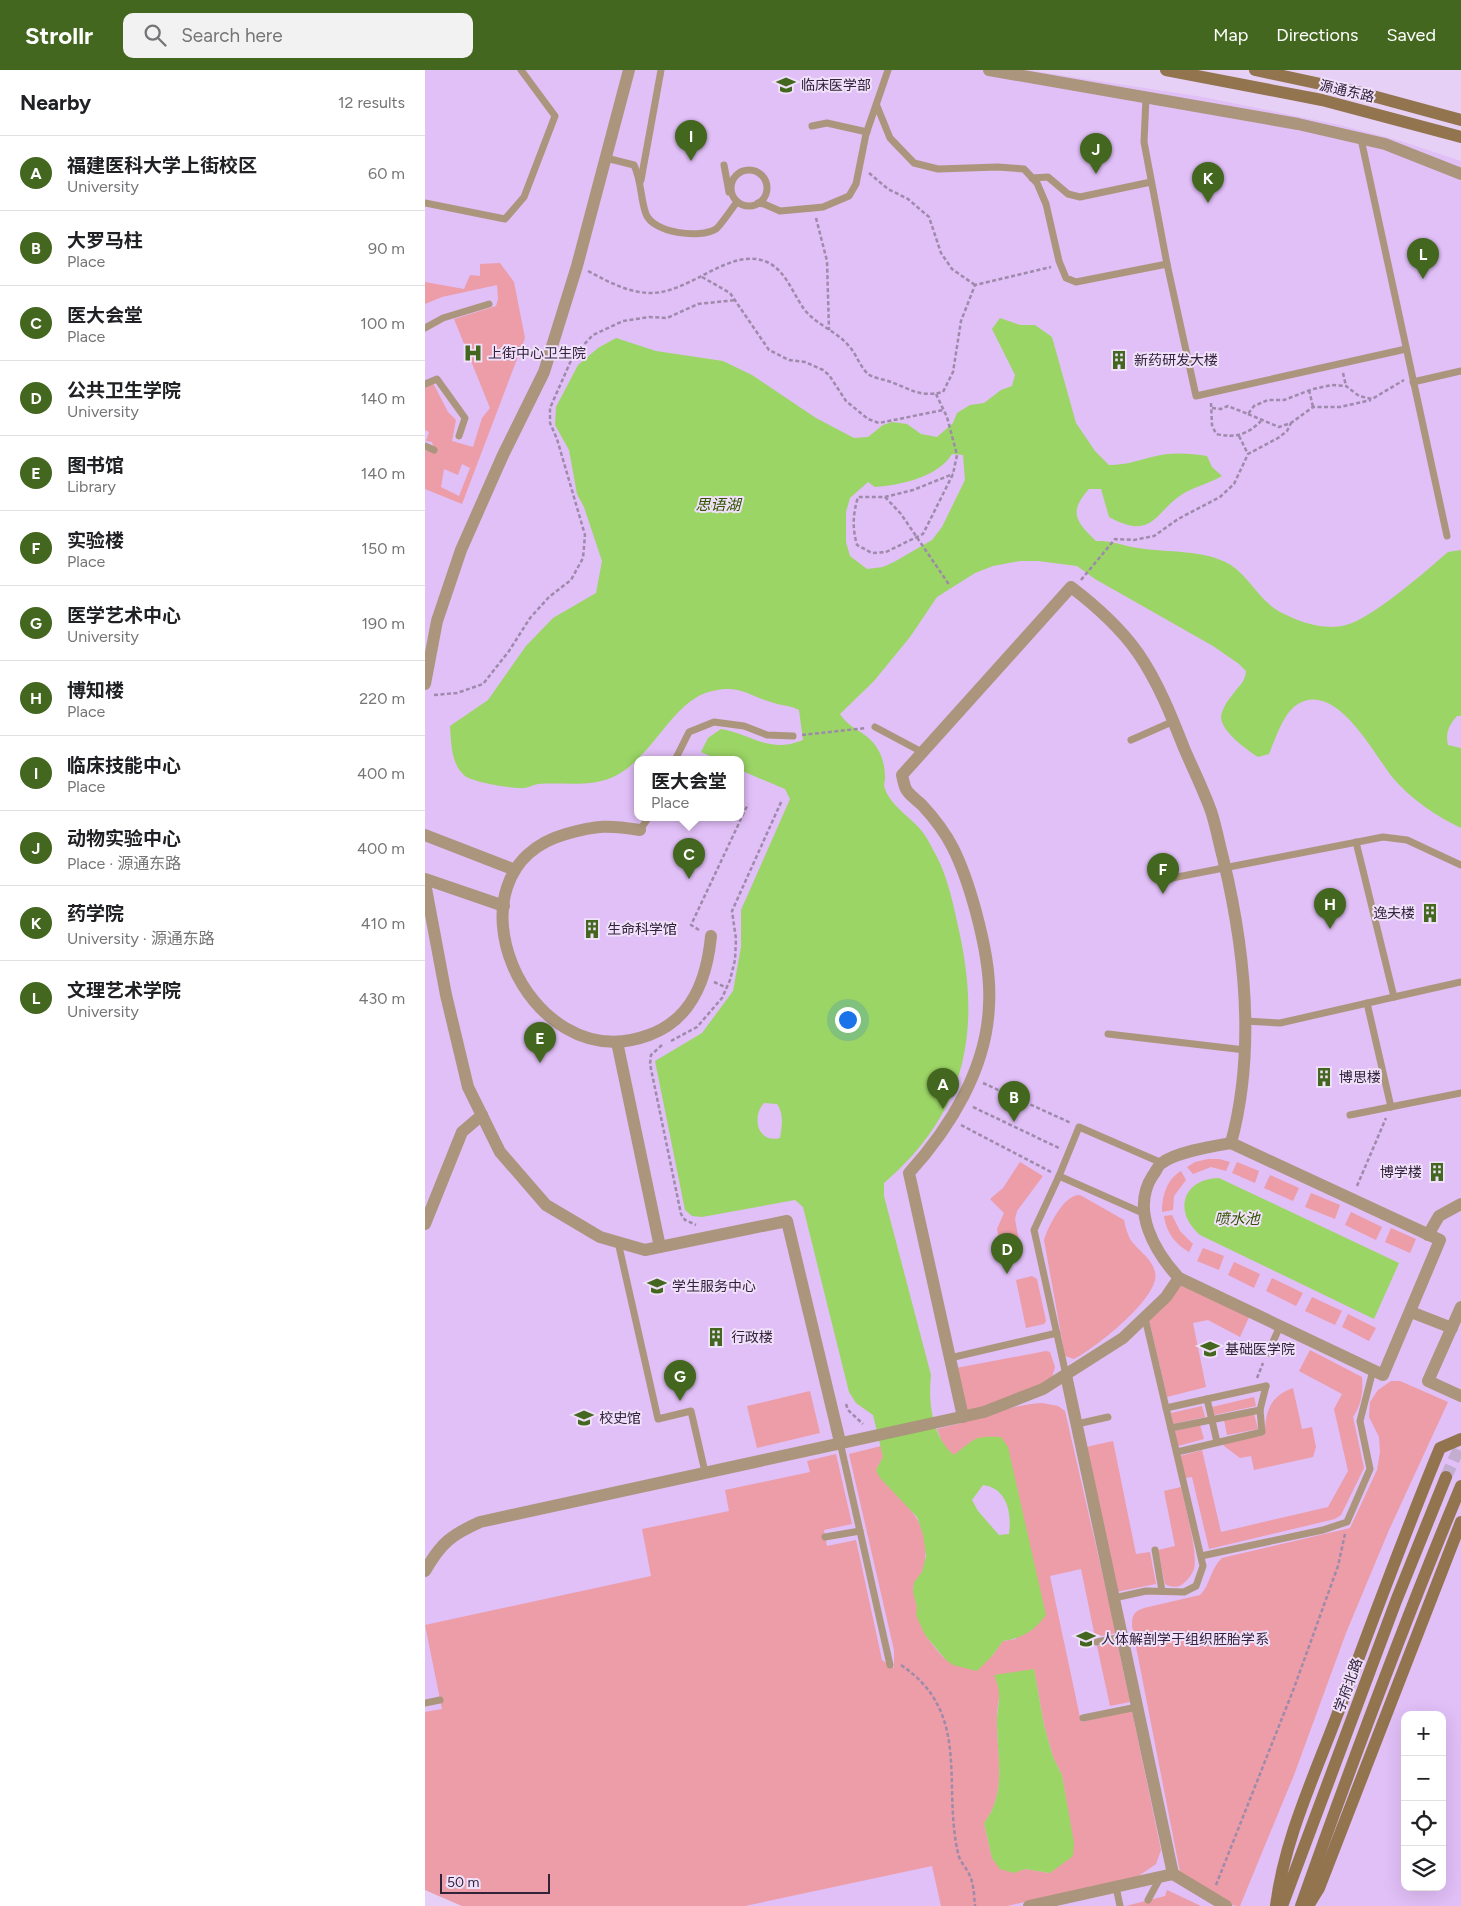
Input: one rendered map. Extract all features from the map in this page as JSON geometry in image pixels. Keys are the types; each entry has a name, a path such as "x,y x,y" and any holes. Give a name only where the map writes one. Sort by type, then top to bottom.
{"main road":[{"name":"源通东路","path":"1166,70 1322,100 1461,137"},
{"name":"源通东路","path":"1255,70 1358,92 1461,120"},
{"path":"1276,1906 1279,1878 1297,1819 1411,1517 1440,1448 1461,1439"},
{"name":"学府北路","path":"1282,1906 1395,1601 1446,1476"},
{"path":"1301,1906 1347,1774 1406,1620 1461,1486"},
{"path":"1309,1906 1319,1888 1461,1522"}],"street":[{"path":"425,684 437,621 461,550 503,455 544,372 577,266 629,70"},
{"path":"989,70 1298,124 1385,144 1461,174"},
{"path":"963,1417 909,1173 926,1155 950,1120 961,1102 971,1078 983,1045 989,1006 988,967 981,931 969,888 954,851 944,830 907,790 902,775 1071,587 1108,616 1138,653 1166,701 1211,812 1225,867 1240,949 1245,1050 1244,1074 1239,1116 1231,1143"},
{"path":"640,830 608,824 559,836 533,849 515,870 511,877 504,906 503,926 513,972 525,992 547,1014 573,1031 599,1041 617,1042 654,1033 686,1009 698,992 708,962 711,936"},
{"path":"425,835 515,870"},
{"path":"504,906 425,881 445,995 468,1087 500,1152 546,1205 600,1237 645,1250 787,1221 840,1442"},
{"path":"617,1042 659,1247"},
{"path":"425,1224 461,1132 482,1115"},
{"path":"1231,1143 1439,1240 1411,1312 1383,1374 1179,1278 1165,1263 1152,1241 1145,1214 1144,1198 1150,1181 1162,1163 1185,1153 1231,1143"},
{"path":"1428,1234 1439,1216 1461,1204"},
{"path":"425,1571 435,1553 455,1533 480,1522 876,1434 963,1417 1043,1389 1123,1338 1166,1297 1179,1278"},
{"path":"1461,1307 1428,1381 1461,1396"},
{"path":"1411,1312 1452,1328"},
{"path":"1066,1375 1137,1707 1167,1876"},
{"path":"1036,1905 1167,1876 1227,1906"}],"lane":[{"path":"425,203 505,219 524,197 555,116 521,70"},
{"path":"641,180 661,70"},
{"path":"724,164 730,196 747,206 764,204 780,211 813,208 823,207 849,196 856,184 867,132 888,70"},
{"path":"1146,98 1144,142 1167,264 1196,396 1406,349"},
{"path":"877,106 890,138 913,163 938,169 998,167 1023,170 1032,178 1037,183 1046,204 1066,278 1076,282 1167,264"},
{"path":"812,126 827,123 867,132"},
{"path":"1361,138 1447,536"},
{"path":"606,158 634,165 641,180 646,215 658,226 680,233 695,235 716,229 735,199"},
{"path":"735,199 731,192 733,180 741,172 753,171 763,178 765,183 765,194 758,204"},
{"path":"763,178 771,174"},
{"path":"1032,178 1048,177 1067,194 1080,197 1151,182"},
{"path":"425,328 443,318 489,304"},
{"path":"1412,379 1461,371"},
{"path":"425,384 437,379 465,418 459,436"},
{"path":"425,446 433,450"},
{"path":"1131,740 1174,721"},
{"path":"677,756 689,732 714,722 744,726 767,735 793,736"},
{"path":"875,726 922,752"},
{"path":"640,830 646,821"},
{"path":"1167,879 1383,837 1407,840 1461,865"},
{"path":"1356,842 1394,997"},
{"path":"1244,1021 1280,1023 1461,982"},
{"path":"1367,1003 1391,1107"},
{"path":"1108,1034 1245,1050"},
{"path":"1351,1115 1461,1093"},
{"path":"1066,1375 1034,1230 1079,1127 1162,1163"},
{"path":"1059,1176 1145,1214"},
{"path":"618,1242 658,1419 691,1411 705,1472"},
{"path":"1114,1598 1145,1591 1184,1592 1195,1586 1203,1566 1145,1318"},
{"path":"1268,1353 1280,1326"},
{"path":"950,1358 1057,1333"},
{"path":"1201,1556 1323,1530 1347,1522 1370,1468 1360,1421 1373,1370"},
{"path":"1166,1408 1266,1386 1260,1410 1262,1432 1177,1452"},
{"path":"1207,1399 1217,1442"},
{"path":"1171,1428 1260,1410"},
{"path":"1077,1424 1108,1416"},
{"path":"840,1442 890,1665"},
{"path":"825,1537 860,1531"},
{"path":"1155,1550 1162,1591"},
{"path":"1097,1642 1122,1637"},
{"path":"425,1703 440,1700"},
{"path":"1083,1718 1137,1707"},
{"path":"1148,1900 1167,1876"},
{"path":"1116,1887 1120,1906"}],"path":[{"path":"860,165 888,189 908,200 929,217 941,253 952,269 975,285 1050,267 1064,272"},
{"path":"813,208 827,261 829,330"},
{"path":"577,266 616,286 632,291 654,293 681,286 736,259 751,258 767,262 781,271 805,310 849,345 869,375 890,382 911,393 936,394 943,392 953,372 961,321 975,285"},
{"path":"702,277 729,293 769,350 789,360 805,362 823,370 829,375 846,401 868,419 879,423 943,410"},
{"path":"425,696 457,693 483,684 509,651 530,618 549,597 571,580 583,558 585,535 557,439 550,423 549,408 573,356 593,335 623,321 649,317 667,318 698,304 735,300"},
{"path":"1212,408 1221,409 1228,406 1279,427 1291,423 1313,407 1340,407 1372,399 1387,388 1412,379"},
{"path":"1248,414 1253,406 1268,400 1284,400 1309,390 1332,385 1346,386 1359,396 1372,399"},
{"path":"1309,390 1313,407"},
{"path":"936,394 951,432 957,455 953,474 923,534 886,552 872,553 857,544 853,532 853,514 858,497 885,497 913,490 953,474"},
{"path":"1209,394 1212,408 1212,425 1216,434 1239,436 1251,430 1261,421"},
{"path":"1084,576 1115,539 1134,540 1154,536 1178,519 1220,496 1234,484 1248,454 1278,438 1287,431 1291,423"},
{"path":"1239,436 1248,454"},
{"path":"885,497 918,538 950,586"},
{"path":"793,736 875,726"},
{"path":"702,1226 692,1224 681,1214 649,1064 651,1055 659,1047 697,1027 722,998 730,980 735,960 736,939 733,911 782,800"},
{"path":"744,814 749,804"},
{"path":"711,936 691,925 741,821"},
{"path":"971,1078 1079,1127"},
{"path":"961,1102 1069,1152"},
{"path":"1352,1199 1391,1107"},
{"path":"950,1120 1059,1176"},
{"path":"1252,1389 1268,1353"},
{"path":"845,1402 855,1418 876,1434"},
{"path":"1211,1897 1294,1688 1338,1566 1347,1522"},
{"path":"888,1656 919,1677 934,1694 945,1724 952,1750 954,1816 958,1855 971,1876 975,1906"}],"shaded area":[{"path":"425,70 1027,70 1203,97 1340,125 1401,141 1461,161 1461,1906 462,1906 425,1890"},
{"path":"500,263 514,282 525,338 462,504 425,489 425,450 435,453 432,442 426,441 429,432 425,430 425,387 433,383 448,412 456,420 452,441 473,447 482,418 490,408 454,319 496,306 498,299 497,285 442,297 425,304 425,282 464,289 470,275 480,276 480,264","holes":["462,464 470,468 459,496 441,487 444,469 458,475"]},
{"path":"1208,1159 1230,1162 1226,1171 1211,1167 1193,1174 1187,1167 1195,1162"},
{"path":"1020,1162 1043,1176 1017,1211 1015,1219 1021,1253 1003,1257 997,1229 1004,1213 990,1199 1003,1188"},
{"path":"1237,1162 1259,1171 1255,1183 1232,1173"},
{"path":"1181,1171 1186,1180 1174,1196 1173,1210 1162,1212 1166,1188 1176,1174"},
{"path":"1270,1175 1299,1188 1293,1201 1264,1188"},
{"path":"1311,1193 1340,1205 1335,1219 1305,1207"},
{"path":"1080,1195 1124,1220 1130,1239 1148,1259 1155,1272 1154,1282 1148,1294 1125,1321 1096,1345 1074,1359 1065,1356 1044,1240 1057,1212 1068,1200"},
{"path":"1351,1212 1382,1227 1376,1240 1345,1225"},
{"path":"1172,1215 1180,1231 1193,1244 1189,1252 1175,1241 1169,1232 1164,1216"},
{"path":"1391,1228 1416,1239 1410,1253 1385,1242"},
{"path":"1203,1248 1224,1256 1219,1270 1197,1261"},
{"path":"1234,1262 1260,1274 1254,1288 1228,1275"},
{"path":"1032,1276 1037,1279 1046,1321 1044,1324 1026,1328 1016,1280"},
{"path":"1272,1278 1303,1293 1296,1306 1266,1291"},
{"path":"1180,1283 1250,1315 1240,1337 1208,1320 1193,1323 1206,1387 1167,1397 1149,1320"},
{"path":"1312,1297 1342,1311 1335,1325 1305,1311"},
{"path":"1348,1314 1376,1328 1369,1341 1342,1327"},
{"path":"1310,1350 1362,1377 1361,1398 1353,1417 1364,1468 1341,1515 1335,1519 1209,1549 1192,1477 1185,1478 1180,1456 1202,1450 1221,1532 1328,1507 1348,1471 1334,1409 1342,1394 1299,1371"},
{"path":"1046,1351 1050,1352 1055,1367 1051,1381 967,1413 956,1368"},
{"path":"1391,1381 1400,1381 1448,1402 1389,1530 1346,1633 1294,1775 1240,1906 1232,1905 1208,1894 1180,1872 1132,1626 1133,1617 1137,1611 1144,1608 1200,1595 1222,1558 1350,1528 1377,1470 1380,1452 1379,1437 1369,1417 1370,1402 1378,1390"},
{"path":"1293,1388 1302,1429 1312,1427 1316,1447 1313,1457 1254,1470 1251,1456 1240,1458 1224,1446 1223,1443 1265,1435 1266,1419 1270,1406 1279,1395"},
{"path":"810,1391 820,1433 757,1448 747,1406"},
{"path":"1254,1397 1256,1406 1214,1415 1212,1407"},
{"path":"1042,1403 1058,1406 1065,1411 1116,1633 1095,1637 1081,1569 1050,1576 1081,1722 1132,1711 1161,1850 1156,1864 1137,1877 1007,1906 941,1906 932,1866 745,1906 462,1906 425,1890 425,1712 442,1709 425,1625 651,1576 642,1529 729,1511 725,1490 810,1472 807,1461 836,1454 852,1524 824,1530 827,1546 856,1540 882,1660 894,1668 894,1650 849,1454 881,1446 883,1457 876,1470 915,1516 920,1524 924,1538 925,1563 922,1572 914,1584 918,1615 923,1629 945,1659 992,1656 1003,1641 1016,1639 1008,1447 954,1455 944,1447 937,1429 1029,1404","holes":["1034,1669 1044,1725 1053,1757 1062,1775 1067,1805 1050,1873 1025,1869 1014,1872 992,1858 984,1823 991,1812 998,1789 997,1712 1000,1688"]},
{"path":"1202,1406 1205,1417 1173,1424 1171,1413"},
{"path":"1254,1414 1258,1429 1227,1435 1224,1420"},
{"path":"1200,1425 1204,1439 1178,1446 1174,1431"},
{"path":"1113,1441 1136,1554 1150,1552 1156,1584 1116,1592 1086,1447"},
{"path":"1181,1487 1193,1540 1195,1561 1194,1569 1188,1579 1183,1584 1173,1587 1165,1584 1158,1550 1175,1546 1164,1491"},
{"path":"1117,1642 1130,1702 1110,1706 1097,1646"},
{"path":"1167,1890 1201,1906 1126,1906 1165,1896"}],"water":[{"name":"思语湖","path":"1000,318 1020,325 1035,325 1052,337 1076,423 1095,451 1109,465 1126,464 1165,454 1193,454 1207,456 1212,467 1222,476 1186,492 1175,499 1153,521 1145,525 1136,526 1124,524 1109,517 1101,489 1089,489 1078,504 1077,517 1079,522 1096,541 1107,541 1149,550 1186,552 1221,560 1238,570 1267,602 1280,612 1304,622 1329,627 1338,627 1357,621 1399,593 1448,552 1461,550 1461,716 1457,716 1448,729 1447,737 1448,745 1461,748 1461,828 1434,813 1408,793 1393,778 1353,724 1340,711 1327,703 1313,700 1298,704 1288,713 1269,754 1258,757 1253,754 1231,735 1221,718 1225,705 1243,681 1246,671 1213,646 1095,579 1077,566 1038,561 1020,561 993,566 975,573 937,597 910,637 874,681 840,714 844,720 873,742 881,755 885,774 884,786 888,796 919,828 937,857 952,900 965,964 968,1000 967,1034 961,1067 950,1098 934,1128 912,1156 884,1183 884,1196 931,1375 931,1407 936,1429 947,1448 954,1455 975,1439 985,1437 1001,1437 1008,1447 1046,1615 1028,1632 1017,1638 1003,1641 992,1656 977,1671 953,1665 945,1659 925,1635 916,1615 917,1607 913,1592 914,1582 922,1572 926,1556 923,1534 917,1517 880,1478 876,1470 883,1457 873,1415 856,1403 849,1392 803,1207 795,1200 702,1217 692,1216 685,1210 655,1061 702,1033 733,991 741,947 741,910 790,799 785,789 744,772 744,756 710,756 701,752 708,738 721,729 771,744 791,744 803,740 799,710 737,690 722,689 712,691 699,696 686,705 642,755 634,756 634,762 617,775 599,782 538,784 522,788 491,784 465,776 454,759 450,726 488,700 526,646 553,618 596,593 602,561 584,507 577,494 569,450 555,425 556,407 578,365 598,348 616,338 656,351 723,361 752,375 816,418 854,438 868,437 883,425 892,422 907,424 921,434 937,437 953,423 957,413 970,405 984,403 1001,390 1012,386 1015,375 992,329","holes":["952,454 963,455 965,480 942,527 932,540 883,567 867,569 850,556 846,542 846,512 850,498 868,482 875,487 907,482 938,469","764,1103 777,1104 779,1108 782,1116 780,1138 772,1139 766,1137 759,1128 758,1115","983,1485 991,1487 1003,1496 1010,1518 1009,1534 999,1535 978,1511 972,1500"]},
{"name":"喷水池","path":"1219,1178 1399,1263 1374,1319 1200,1235 1186,1217 1185,1198 1197,1184"},
{"path":"1034,1669 1044,1725 1053,1757 1062,1775 1074,1843 1073,1856 1050,1873 1025,1869 1014,1873 1000,1869 992,1858 984,1823 995,1801 999,1777 997,1719 999,1689 994,1675"}],"tunnel":[{"path":"1446,1477 1461,1444"}],"place":[{"name":"临床医学部","path":"786,85"},
{"name":"临床技能中心","path":"691,161"},
{"name":"动物实验中心","path":"1096,174"},
{"name":"药学院","path":"1208,203"},
{"name":"文理艺术学院","path":"1423,279"},
{"name":"上街中心卫生院","path":"473,353"},
{"name":"新药研发大楼","path":"1119,360"},
{"name":"医大会堂","path":"689,879"},
{"name":"实验楼","path":"1163,894"},
{"name":"逸夫楼","path":"1430,913"},
{"name":"生命科学馆","path":"592,929"},
{"name":"博知楼","path":"1330,929"},
{"name":"图书馆","path":"540,1063"},
{"name":"博思楼","path":"1324,1077"},
{"name":"福建医科大学上街校区","path":"943,1109"},
{"name":"大罗马柱","path":"1014,1122"},
{"name":"博学楼","path":"1437,1172"},
{"name":"公共卫生学院","path":"1007,1274"},
{"name":"学生服务中心","path":"657,1286"},
{"name":"行政楼","path":"716,1337"},
{"name":"基础医学院","path":"1210,1349"},
{"name":"医学艺术中心","path":"680,1401"},
{"name":"校史馆","path":"584,1418"},
{"name":"人体解剖学于组织胚胎学系","path":"1086,1639"}]}
